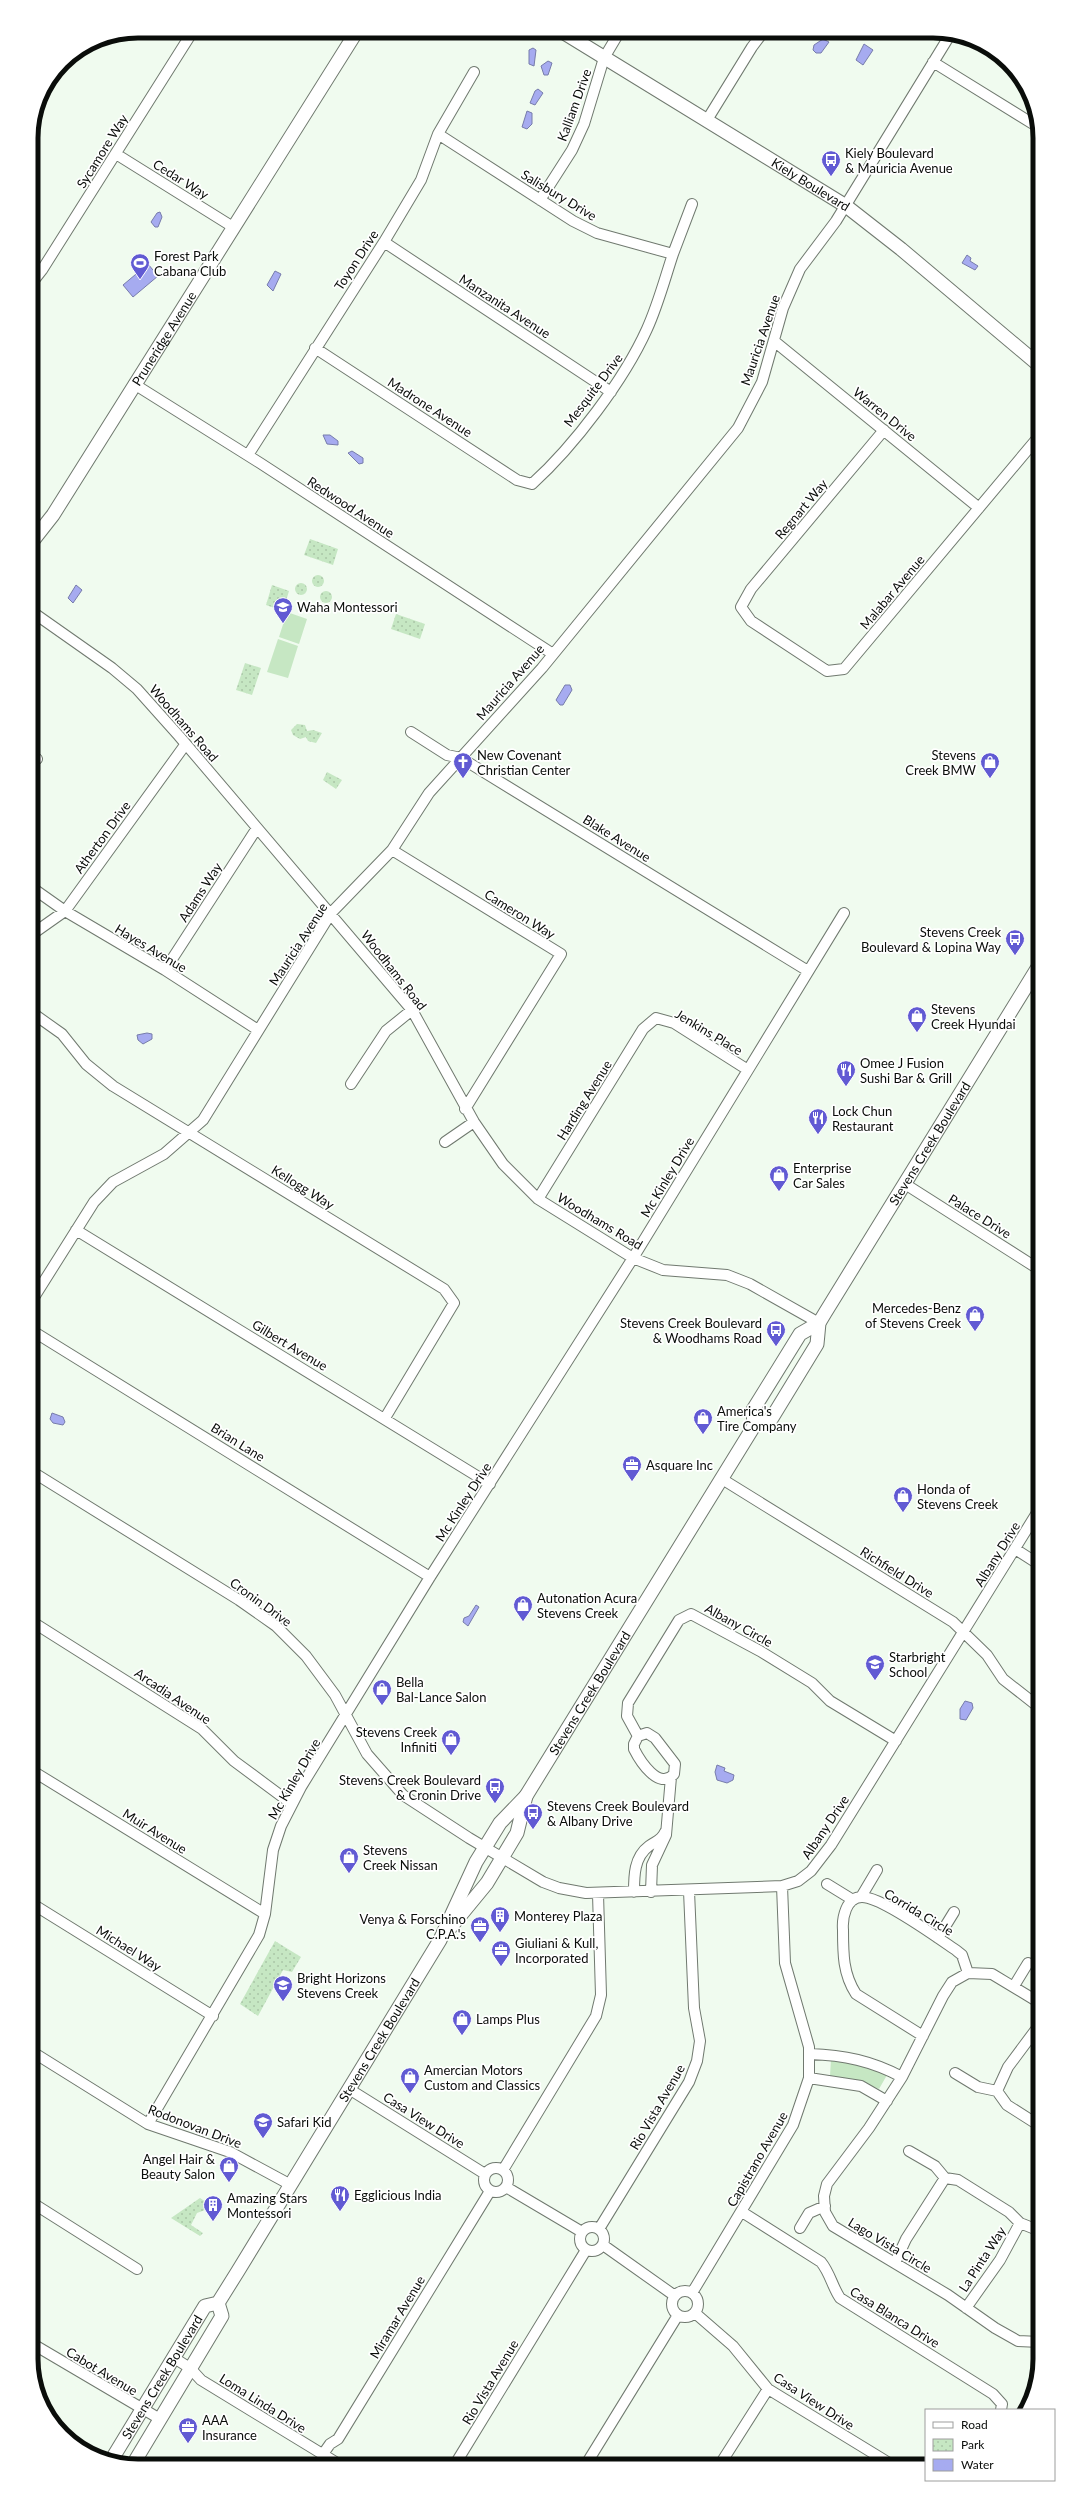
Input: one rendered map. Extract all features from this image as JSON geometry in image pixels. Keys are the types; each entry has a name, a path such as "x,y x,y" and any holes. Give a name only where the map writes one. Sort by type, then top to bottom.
{"main road":[{"name":"Pruneridge Avenue","path":"38,534 53,515 353,38"},
{"name":"Kiely Boulevard","path":"572,38 846,206 901,249 1033,360"},
{"name":"Stevens Creek Boulevard","path":"754,1426 770,1421 817,1344 819,1323 1033,975"},
{"name":"Stevens Creek Boulevard","path":"114,2456 205,2306 218,2304 291,2185 440,1940 470,1872 485,1847 500,1823 526,1796 754,1426 754,1410 800,1334 819,1323"},
{"name":"Stevens Creek Boulevard","path":"440,1940 487,1883 517,1833 526,1796"},
{"name":"Stevens Creek Boulevard","path":"136,2459 222,2316 218,2304"}],"street":[{"name":"Sycamore Way","path":"38,275 189,38"},
{"name":"Kalliam Drive","path":"540,200 572,150 584,124 604,58 616,38"},
{"path":"707,120 759,38"},
{"name":"Mauricia Avenue","path":"38,1291 94,1202 113,1182 164,1154 203,1120 331,913 392,850 429,793 553,654 738,428 762,382 783,308 800,269 846,206 947,39"},
{"path":"933,62 1032,124"},
{"name":"Toyon Drive","path":"248,455 384,242 421,180 438,134 474,72"},
{"name":"Salisbury Drive","path":"438,134 573,221 597,233 673,254"},
{"name":"Cedar Way","path":"116,154 233,227"},
{"path":"673,254 692,204"},
{"name":"Manzanita Avenue","path":"384,242 611,392"},
{"name":"Mesquite Drive","path":"532,484 548,469 611,392 631,362 648,328 673,254"},
{"name":"Warren Drive","path":"774,341 979,508"},
{"name":"Madrone Avenue","path":"315,348 517,480 532,484"},
{"name":"Redwood Avenue","path":"134,384 248,455 553,654"},
{"name":"Regnart Way","path":"741,607 752,589 884,430"},
{"name":"Malabar Avenue","path":"741,607 751,621 827,671 844,669 1033,443"},
{"name":"Woodhams Road","path":"38,616 112,668 137,689 331,913 412,1010 465,1109 502,1164 538,1199 633,1258 663,1270 726,1275 750,1284 819,1323"},
{"name":"Blake Avenue","path":"411,732 447,755 461,758 808,971"},
{"name":"Atherton Drive","path":"38,930 65,911 185,745"},
{"name":"Adams Way","path":"165,970 257,828"},
{"name":"Cameron Way","path":"392,850 561,954 465,1109"},
{"name":"Hayes Avenue","path":"38,892 65,911 165,970 258,1030"},
{"name":"Mc Kinley Drive","path":"148,2124 213,2016 259,1935 265,1914 273,1850 281,1826 292,1804 430,1577 633,1258 844,913"},
{"path":"351,1084 386,1031 412,1010"},
{"name":"Kellogg Way","path":"38,1017 62,1034 86,1064 113,1086 444,1289 454,1303 385,1418"},
{"name":"Jenkins Place","path":"656,1018 674,1023 748,1070"},
{"name":"Harding Avenue","path":"538,1199 644,1029 656,1018"},
{"path":"445,1142 474,1122"},
{"name":"Palace Drive","path":"905,1184 1033,1266"},
{"name":"Gilbert Avenue","path":"76,1230 385,1418 490,1484"},
{"name":"Brian Lane","path":"38,1334 430,1577"},
{"name":"Cronin Drive","path":"38,1475 239,1600 276,1626 306,1656 335,1695 367,1754 403,1794 485,1847"},
{"name":"Richfield Drive","path":"722,1479 953,1622 987,1655 1002,1679 1033,1703"},
{"name":"Albany Drive","path":"485,1847 543,1882 559,1888 598,1894 782,1886 798,1881 821,1860 1033,1519"},
{"path":"1015,1549 1033,1560"},
{"name":"Albany Circle","path":"671,1777 662,1780 654,1775 634,1749 634,1744 638,1736 627,1716 628,1703 679,1620 690,1614 760,1651 812,1683 830,1700 896,1741"},
{"name":"Arcadia Avenue","path":"38,1625 202,1729 234,1761 292,1804"},
{"path":"638,1736 647,1733 652,1735 660,1743 675,1764 675,1769 671,1777 665,1842 652,1865 651,1892"},
{"name":"Muir Avenue","path":"38,1774 265,1914"},
{"path":"634,1892 635,1869 642,1852 662,1838 666,1830"},
{"path":"649,1846 658,1853"},
{"path":"877,1870 857,1898 845,1910 842,1920 844,1968 849,1984 856,1994 923,2036"},
{"name":"Corrida Circle","path":"827,1884 857,1898 879,1902 938,1938 962,1955 968,1972"},
{"name":"Capistrano Avenue","path":"692,2293 794,2125 809,2078 810,2054 786,1963 782,1886"},
{"name":"Rio Vista Avenue","path":"598,2229 689,2082 698,2061 700,2041 694,2008 689,1890"},
{"path":"502,2170 596,2016 601,1995 598,1894"},
{"name":"Michael Way","path":"38,1907 213,2016"},
{"path":"938,1938 954,1912"},
{"path":"1014,1986 1028,1963"},
{"path":"968,1972 992,1974 1033,1998"},
{"name":"Lago Vista Circle","path":"968,1972 952,1982 946,1991 902,2078 827,2184 824,2196 825,2212 833,2226 895,2263 1018,2341 1033,2342"},
{"path":"997,2091 1008,2067 1033,2033"},
{"path":"810,2054 835,2054 861,2059 902,2078"},
{"name":"Rodonovan Drive","path":"38,2055 148,2124 230,2152 291,2185"},
{"path":"955,2073 978,2087 997,2091 1007,2105 1033,2122"},
{"path":"809,2078 855,2084 887,2101"},
{"name":"Casa View Drive","path":"349,2088 485,2174"},
{"path":"910,2151 935,2166 945,2178 958,2180 1009,2212 1020,2223 1033,2228"},
{"path":"494,2168 502,2170 508,2179 506,2187 498,2192 490,2191 484,2182 485,2174 494,2168"},
{"path":"895,2263 913,2227 945,2178"},
{"path":"506,2187 582,2232"},
{"name":"Miramar Avenue","path":"323,2454 330,2444 338,2439 490,2191"},
{"path":"38,2206 137,2269"},
{"path":"800,2228 809,2213 825,2206"},
{"name":"Casa Blanca Drive","path":"742,2212 821,2262 829,2272 833,2287 840,2298 994,2394 1002,2404 1001,2409"},
{"name":"La Pinta Way","path":"966,2308 1000,2260 1020,2223"},
{"path":"590,2227 598,2229 604,2236 603,2245 594,2251 586,2250 581,2244 582,2232 590,2227"},
{"path":"603,2245 675,2296"},
{"name":"Rio Vista Avenue","path":"458,2459 586,2250"},
{"path":"683,2291 692,2293 698,2304 696,2313 687,2317 678,2315 673,2308 675,2296 683,2291"},
{"name":"Casa View Drive","path":"696,2313 733,2346 768,2390 882,2459"},
{"path":"590,2459 678,2315"},
{"name":"Cabot Avenue","path":"38,2347 160,2419"},
{"name":"Loma Linda Drive","path":"174,2358 190,2368 201,2380 331,2459"},
{"path":"724,2459 768,2390"}],"green space":[{"path":"310,539 338,549 333,565 304,555"},
{"path":"320,575 323,576 323,586 316,587 313,586 312,579 313,576"},
{"path":"303,583 306,584 306,594 299,595 296,594 295,587 296,584"},
{"path":"272,585 289,591 283,611 266,605"},
{"path":"328,591 331,592 331,602 324,603 321,602 320,595 321,592"},
{"path":"287,612 307,619 299,644 279,637"},
{"path":"396,614 425,624 420,639 391,629"},
{"path":"278,639 298,646 288,678 267,672"},
{"path":"245,663 261,668 252,695 236,690"},
{"path":"297,724 305,725 307,731 313,730 322,733 316,743 308,741 306,737 300,739 293,735 291,730"},
{"path":"327,772 342,780 336,789 323,780"},
{"path":"275,1941 301,1957 292,1972 283,1970 258,2016 240,2004"},
{"path":"831,2059 861,2064 887,2075 879,2089 855,2080 830,2076"},
{"path":"200,2198 209,2204 205,2210 197,2213 191,2225 203,2233 200,2236 171,2218"}],"water":[{"path":"823,39 829,42 821,53 816,53 813,50 814,45"},
{"path":"864,44 873,50 863,65 856,60"},
{"path":"533,48 536,50 534,66 529,64 529,50"},
{"path":"548,61 552,63 548,75 544,75 541,66"},
{"path":"538,89 543,93 535,105 530,103 535,91"},
{"path":"527,111 532,113 532,124 527,129 522,127"},
{"path":"160,212 162,217 158,227 155,227 151,222 157,213"},
{"path":"967,255 971,258 970,261 978,266 975,270 962,263"},
{"name":"Forest Park Cabana Club","path":"148,264 158,276 133,297 123,285"},
{"path":"275,271 281,274 273,291 267,285"},
{"path":"323,435 330,435 338,441 338,445 327,444"},
{"path":"352,451 363,458 363,463 359,464 348,453"},
{"path":"76,585 82,590 73,603 68,598"},
{"path":"565,685 570,685 572,690 563,705 560,705 556,700"},
{"path":"147,1033 152,1034 152,1039 143,1044 138,1040 137,1035"},
{"path":"52,1413 63,1417 65,1422 63,1425 53,1423 50,1419"},
{"path":"476,1605 479,1607 468,1626 463,1622 464,1618 469,1616"},
{"path":"965,1701 972,1703 973,1708 966,1720 960,1719 960,1709"},
{"path":"717,1765 725,1768 724,1771 734,1775 733,1780 727,1783 717,1780 715,1772"}],"place":[{"name":"Kiely Boulevard & Mauricia Avenue","path":"831,177"},
{"name":"Forest Park Cabana Club","path":"140,280"},
{"name":"Waha Montessori","path":"283,624"},
{"name":"New Covenant Christian Center","path":"463,779"},
{"name":"Stevens Creek BMW","path":"990,779"},
{"name":"Stevens Creek Boulevard & Lopina Way","path":"1015,956"},
{"name":"Stevens Creek Hyundai","path":"917,1033"},
{"name":"Omee J Fusion Sushi Bar & Grill","path":"846,1087"},
{"name":"Lock Chun Restaurant","path":"818,1135"},
{"name":"Enterprise Car Sales","path":"779,1192"},
{"name":"Mercedes-Benz of Stevens Creek","path":"975,1332"},
{"name":"Stevens Creek Boulevard & Woodhams Road","path":"776,1347"},
{"name":"America's Tire Company","path":"703,1435"},
{"name":"Asquare Inc","path":"632,1482"},
{"name":"Honda of Stevens Creek","path":"903,1513"},
{"name":"Autonation Acura Stevens Creek","path":"523,1622"},
{"name":"Starbright School","path":"875,1681"},
{"name":"Bella Bal-Lance Salon","path":"382,1706"},
{"name":"Stevens Creek Infiniti","path":"451,1756"},
{"name":"Stevens Creek Boulevard & Cronin Drive","path":"495,1804"},
{"name":"Stevens Creek Boulevard & Albany Drive","path":"533,1830"},
{"name":"Stevens Creek Nissan","path":"349,1874"},
{"name":"Monterey Plaza","path":"500,1933"},
{"name":"Venya & Forschino C.P.A.'s","path":"480,1943"},
{"name":"Giuliani & Kull, Incorporated","path":"501,1967"},
{"name":"Bright Horizons Stevens Creek","path":"283,2002"},
{"name":"Lamps Plus","path":"462,2036"},
{"name":"Amercian Motors Custom and Classics","path":"410,2094"},
{"name":"Safari Kid","path":"263,2139"},
{"name":"Angel Hair & Beauty Salon","path":"229,2183"},
{"name":"Egglicious India","path":"340,2212"},
{"name":"Amazing Stars Montessori","path":"213,2222"},
{"name":"AAA Insurance","path":"188,2444"}]}
